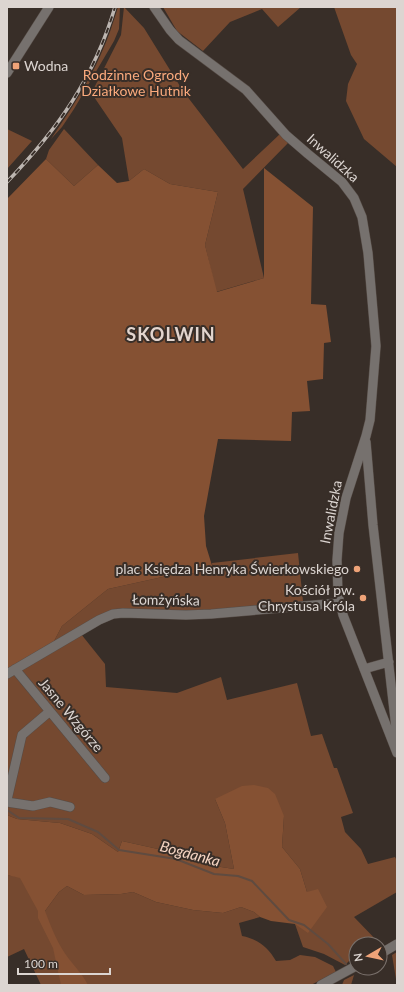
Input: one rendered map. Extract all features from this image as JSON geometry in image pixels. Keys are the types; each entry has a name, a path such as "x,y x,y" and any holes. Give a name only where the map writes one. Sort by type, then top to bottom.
{"street":[{"path":"7,73 49,7"},
{"name":"Inwalidzka","path":"154,7 177,38 189,49 247,92 286,135 350,190 362,217 366,235 376,339 371,410 366,436 344,507 339,537 337,560 339,603 364,669 397,737"},
{"name":"Inwalidzka","path":"366,436 368,478 389,662 391,724 397,753"},
{"name":"Inwalidzka","path":"353,474 368,478"},
{"name":"Łomżyńska","path":"11,672 92,624 113,614 211,614 339,603"},
{"path":"364,669 389,662"},
{"name":"Jasne Wzgórze","path":"11,672 49,712 105,778"},
{"path":"49,712 22,735 7,801 33,806 50,802 70,807"},
{"path":"388,949 397,944"},
{"path":"321,985 335,981 348,972"}],"green space":[{"path":"118,7 120,7 119,29 114,41 74,109 62,127 51,139 78,98 96,65 104,48"},
{"name":"Rodzinne Ogrody Działkowe Hutnik","path":"124,7 144,28 183,91 243,169 280,134 288,143 243,189 264,278 216,292 205,245 218,192 170,184 144,169 129,181 122,138 92,94 121,35"},
{"path":"163,7 301,7 278,27 262,9 230,22 203,51 177,31"},
{"path":"334,7 397,7 397,167 364,139 346,101 348,84 357,64 351,55"},
{"path":"7,129 32,141 7,169"},
{"path":"64,129 98,165 74,186 46,159 49,150"},
{"path":"298,553 303,601 223,610 189,612 120,609 53,643 62,626 108,589 176,574 213,572 212,563"},
{"path":"81,634 105,664 106,687 177,693 221,677 227,700 297,683 311,736 322,734 334,768 337,768 353,813 341,817 345,832 361,849 368,864 395,857 397,861 397,892 354,917 372,936 348,936 348,962 345,965 324,954 303,947 295,924 307,892 300,869 282,847 284,816 215,799 225,823 234,869 221,867 194,857 122,841 118,852 92,834 60,823 17,819 7,815 7,679"},
{"path":"7,875 20,877 45,911 59,892 67,886 84,895 121,894 133,892 156,902 193,910 223,913 241,907 254,912 260,917 239,923 242,936 253,939 262,944 276,961 290,960 300,955 315,957 333,966 336,972 311,985 41,985 24,949 7,957"},
{"path":"397,952 397,985 392,955"},
{"path":"354,976 351,985 342,985 344,980"}],"shaded area":[{"path":"46,159 74,186 98,165 117,183 129,181 144,169 170,184 218,192 205,245 217,292 264,278 264,168 313,207 311,304 326,305 331,342 324,343 323,379 307,381 310,411 292,412 291,441 218,439 204,516 206,546 214,572 176,574 108,589 62,626 53,643 7,670 7,199"},
{"path":"254,785 268,788 275,794 284,816 282,847 300,869 307,892 318,889 327,907 308,933 295,924 271,921 241,907 223,913 193,910 156,902 133,892 121,894 84,895 67,886 59,892 45,911 61,948 88,985 61,985 53,948 38,918 38,911 20,878 7,875 7,815 17,819 60,823 92,834 118,852 122,841 194,857 221,867 234,869 225,823 215,799 242,786"}],"waterway":[{"name":"Bogdanka","path":"7,810 19,818 68,819 98,832 119,850 176,859 214,874 238,876 252,881 289,920 304,925 328,944 346,964"}],"railway":[{"path":"7,182 58,122 85,80 106,33 115,7"}],"place":[{"name":"Wodna","path":"16,66"},
{"name":"plac Księdza Henryka Świerkowskiego","path":"357,569"},
{"name":"Kościół pw. Chrystusa Króla","path":"363,598"}],"district":[{"name":"SKOLWIN","path":"171,335"}]}
